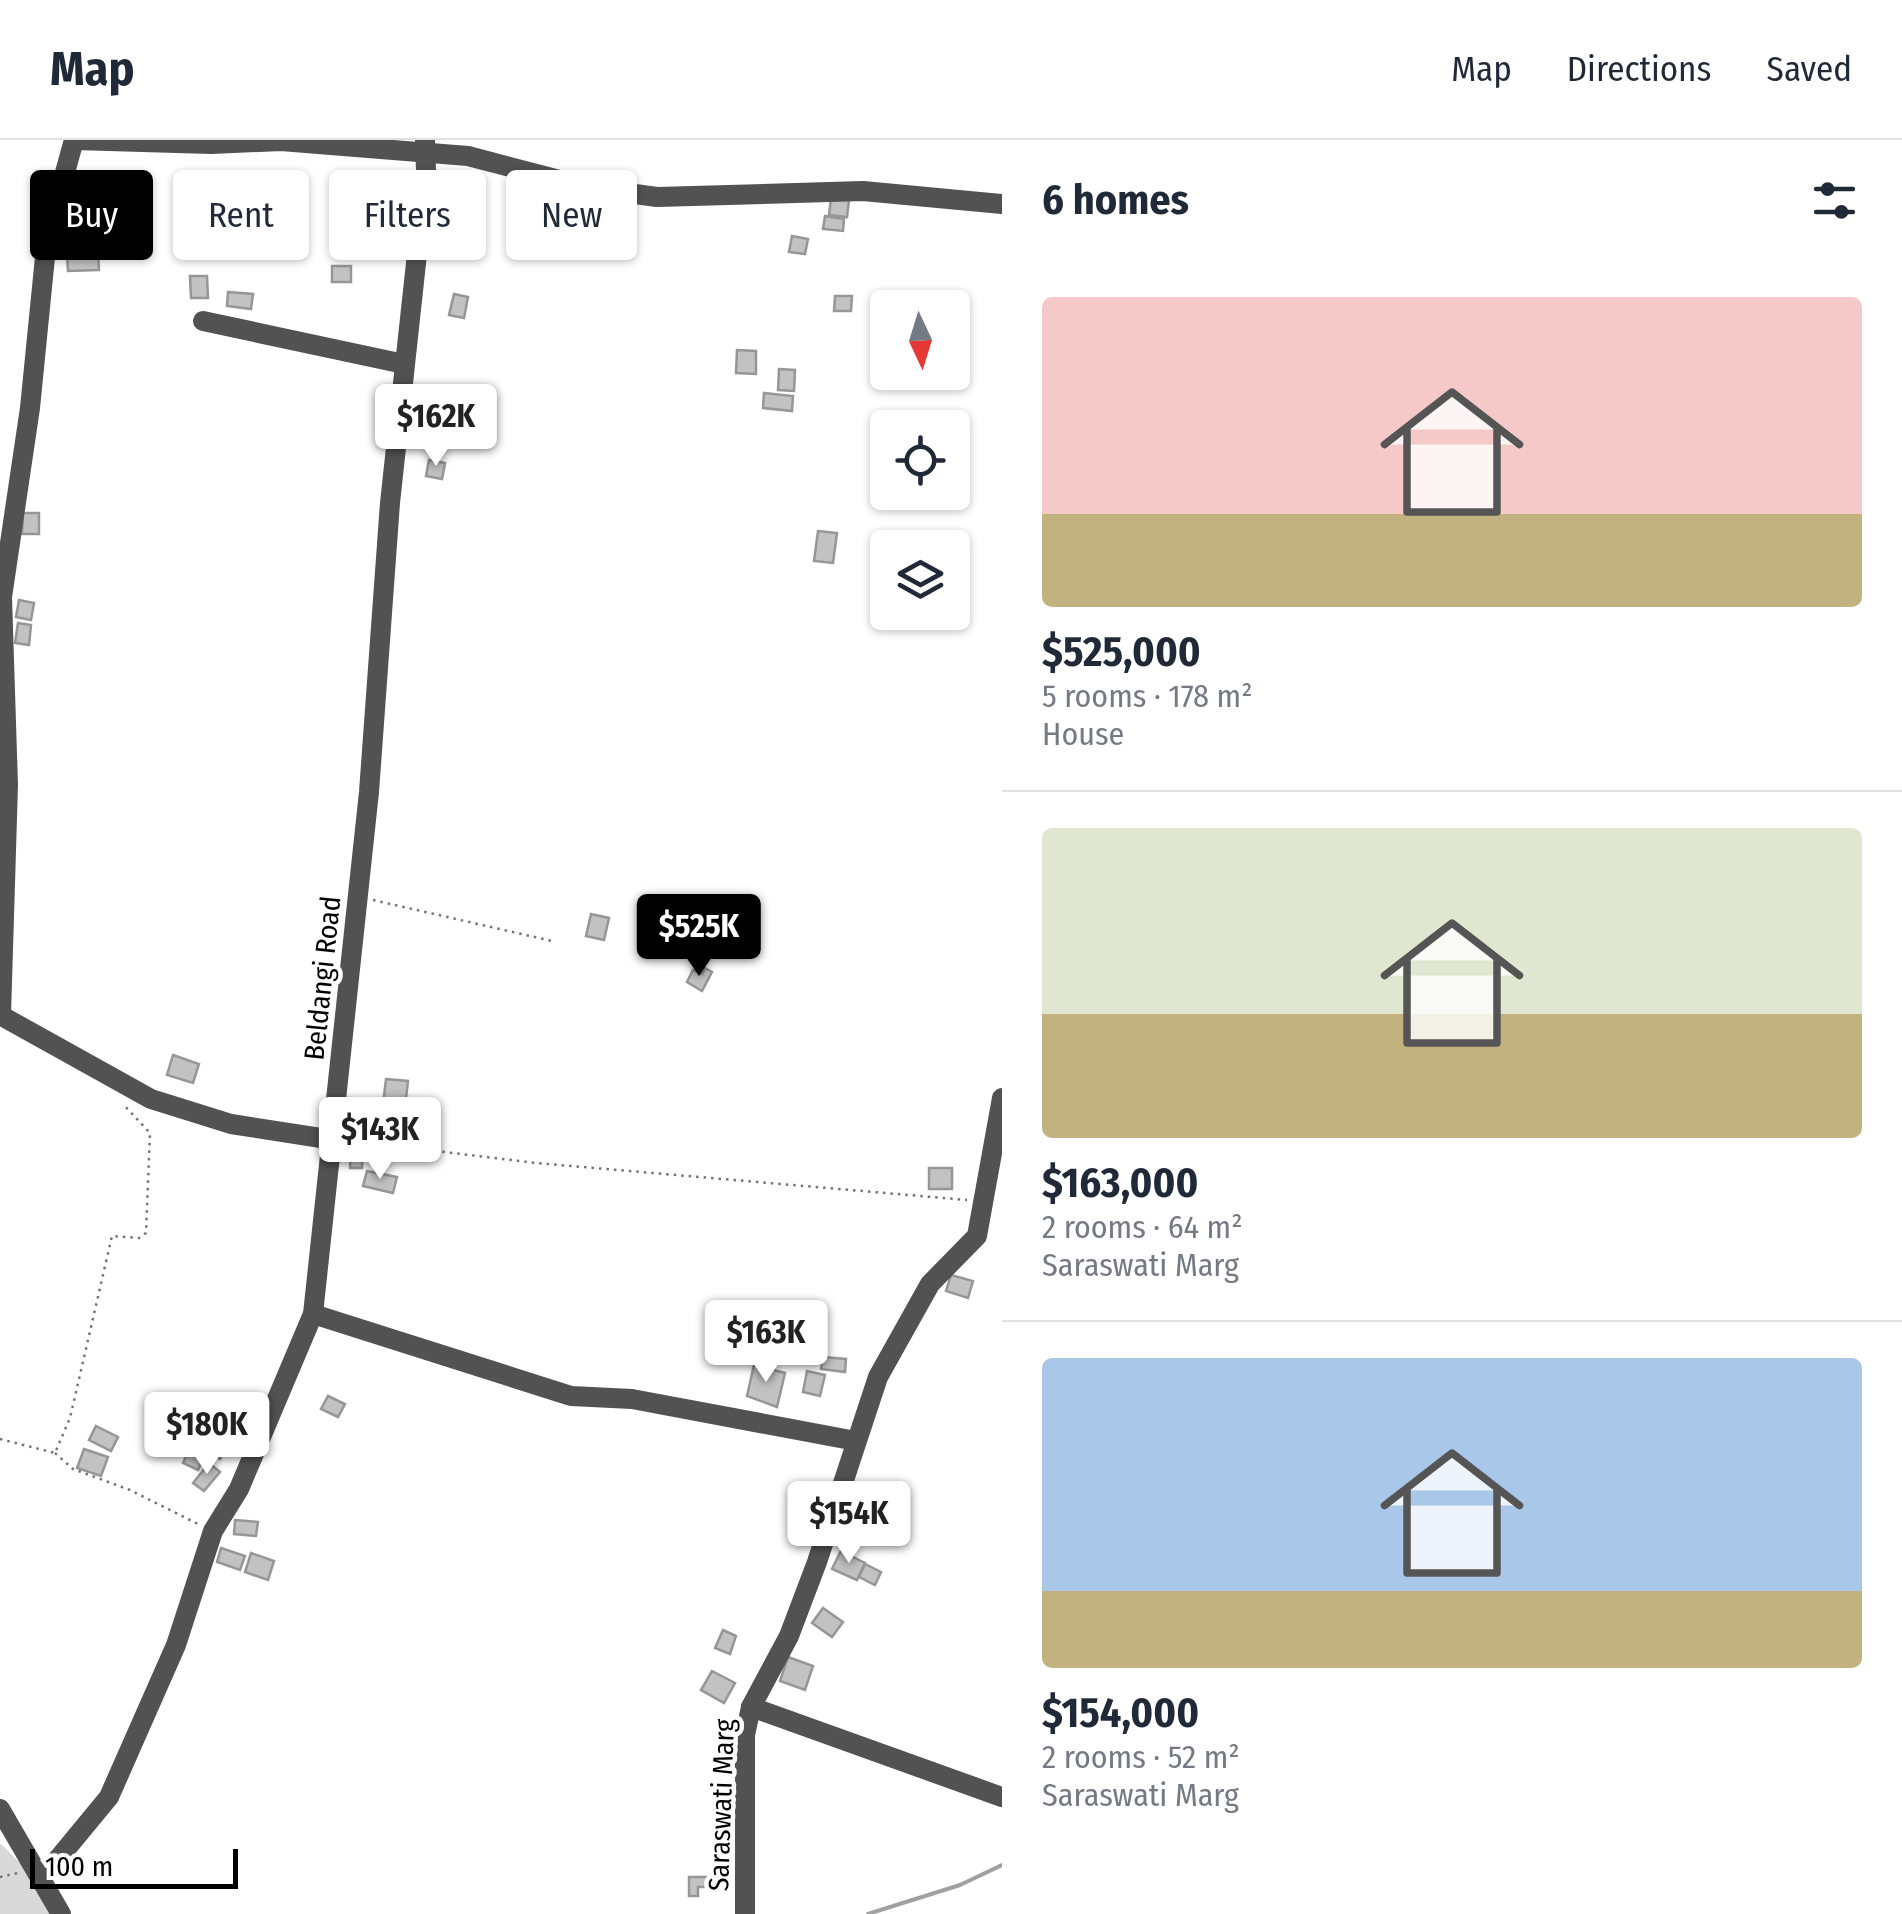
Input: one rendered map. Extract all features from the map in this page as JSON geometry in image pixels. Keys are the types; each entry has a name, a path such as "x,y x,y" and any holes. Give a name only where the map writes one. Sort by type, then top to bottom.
{"street":[{"path":"334,1140 230,1124 151,1099 0,1015 8,786 2,597 10,460 30,408 47,237 74,140 212,144 281,141 426,148 490,158 590,188 656,197 864,191 1002,204"},
{"name":"Beldangi Road","path":"43,1878 109,1797 176,1645 213,1532 239,1489 313,1314 358,897 426,148"},
{"path":"203,322 404,364"},
{"name":"Saraswati Marg","path":"745,1914 745,1735 751,1707 789,1636 878,1377 908,1316 930,1284 977,1236 1002,1098"},
{"path":"313,1314 571,1396 632,1399 856,1441"},
{"path":"751,1707 1002,1797"},
{"path":"0,1809 61,1914"}],"path":[{"path":"358,897 552,941"},
{"path":"56,1453 70,1418 112,1236 138,1238 146,1233 150,1133 120,1106 128,1100 144,1104 151,1099"},
{"path":"334,1140 425,1147 536,1164 984,1200"},
{"path":"0,1439 56,1453 73,1469 130,1490 213,1532"}],"shaded area":[{"path":"0,1843 46,1889 59,1914 0,1914"}],"building":[{"path":"831,198 849,200 847,217 829,215"},
{"path":"825,216 844,219 843,231 823,229"},
{"path":"792,236 808,239 805,254 789,252"},
{"path":"67,260 98,260 99,270 68,271"},
{"path":"332,266 351,266 351,282 332,282"},
{"path":"190,276 207,276 208,298 191,298"},
{"path":"228,292 253,294 251,309 227,306"},
{"path":"454,294 468,297 464,318 449,315"},
{"path":"835,296 852,296 851,311 834,311"},
{"path":"737,350 756,351 756,374 736,373"},
{"path":"779,369 795,370 794,391 778,390"},
{"path":"764,393 793,396 792,411 763,408"},
{"path":"429,460 445,463 442,479 426,476"},
{"path":"23,513 39,513 39,534 22,534"},
{"path":"818,531 837,533 833,563 814,561"},
{"path":"19,600 34,603 31,620 16,617"},
{"path":"18,623 31,625 29,645 15,643"},
{"path":"591,914 609,918 604,940 586,936"},
{"path":"705,968 712,972 702,991 687,982 693,970 702,974"},
{"path":"173,1055 199,1064 193,1083 167,1075"},
{"path":"386,1079 408,1081 405,1107 383,1104"},
{"path":"351,1146 363,1146 362,1168 350,1168"},
{"path":"929,1168 952,1168 952,1189 929,1189"},
{"path":"367,1171 397,1177 393,1193 363,1186"},
{"path":"951,1275 973,1281 968,1298 946,1291"},
{"path":"823,1357 846,1359 845,1372 821,1369"},
{"path":"754,1365 785,1373 777,1407 747,1396"},
{"path":"807,1371 825,1375 820,1396 803,1392"},
{"path":"328,1396 345,1404 338,1417 321,1409"},
{"path":"96,1426 118,1437 111,1451 89,1440"},
{"path":"209,1434 227,1443 220,1459 202,1450"},
{"path":"190,1448 205,1455 198,1470 183,1463"},
{"path":"84,1449 108,1457 101,1476 77,1468"},
{"path":"209,1463 220,1472 204,1491 193,1483"},
{"path":"235,1520 258,1522 256,1536 234,1534"},
{"path":"221,1548 245,1556 240,1570 217,1562"},
{"path":"841,1551 865,1563 857,1580 832,1569"},
{"path":"251,1553 274,1561 268,1580 245,1572"},
{"path":"865,1564 881,1572 875,1585 859,1577"},
{"path":"823,1608 843,1622 832,1637 812,1623"},
{"path":"723,1630 736,1636 730,1654 715,1648"},
{"path":"788,1657 813,1666 805,1690 780,1681"},
{"path":"712,1671 735,1683 724,1703 701,1690"},
{"path":"689,1877 717,1877 716,1887 698,1887 698,1896 689,1896"}],"waterway":[{"path":"868,1914 960,1885 1002,1865"}]}
